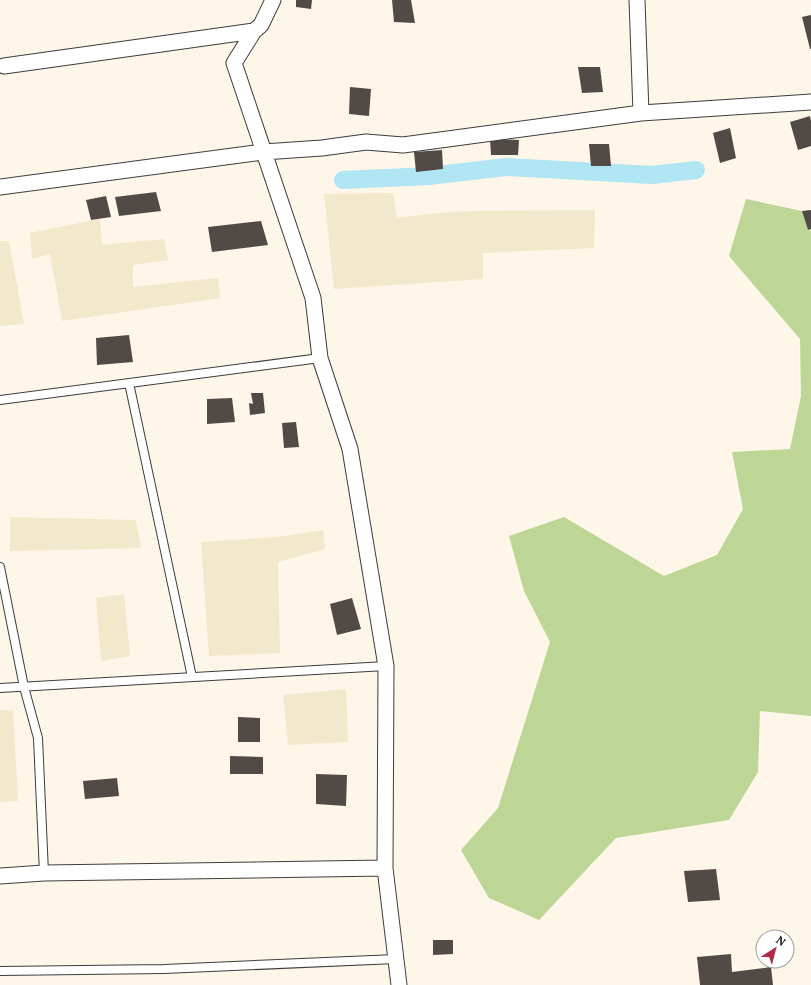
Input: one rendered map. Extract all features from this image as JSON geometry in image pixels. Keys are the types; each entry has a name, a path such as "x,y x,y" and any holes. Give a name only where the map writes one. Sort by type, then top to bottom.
{"street":[{"path":"273,0 260,25 254,31 234,64 313,298 320,358 350,449 386,666 385,868 399,985"},
{"path":"637,0 641,113"},
{"path":"4,66 254,31"},
{"path":"0,187 263,152 322,148 366,142 403,145 641,113 811,102"},
{"path":"0,876 44,873 385,868"}],"lane":[{"path":"0,400 320,358"},
{"path":"129,383 192,677"},
{"path":"0,567 24,687 38,738 44,873"},
{"path":"0,688 386,666"},
{"path":"0,971 164,969 396,959"}],"shaded area":[{"path":"393,193 397,218 437,213 473,211 595,210 594,248 483,253 483,279 334,289 324,194"},
{"path":"100,219 102,245 164,239 168,260 133,265 133,287 218,278 220,298 62,321 50,254 32,259 30,233"},
{"path":"0,241 9,241 24,324 0,326"},
{"path":"10,517 136,520 141,548 10,551"},
{"path":"323,530 325,549 278,562 280,653 209,656 201,542 278,537"},
{"path":"124,594 130,656 101,661 96,598"},
{"path":"346,689 348,742 288,745 283,695"},
{"path":"0,710 13,710 18,801 0,802"}],"green space":[{"path":"746,199 802,211 808,230 811,231 811,716 760,711 758,772 729,820 616,838 539,920 489,898 461,850 498,808 550,642 524,591 509,536 564,517 664,576 717,555 743,509 732,452 790,449 801,396 800,339 729,256"}],"building":[{"path":"296,0 312,0 311,9 296,7"},
{"path":"392,0 411,0 415,23 394,22"},
{"path":"811,15 811,49 810,49 802,17"},
{"path":"578,67 600,67 603,92 582,93"},
{"path":"350,87 371,89 369,116 349,114"},
{"path":"810,116 811,146 798,150 790,122"},
{"path":"730,128 736,158 720,163 713,133"},
{"path":"490,139 519,140 518,155 491,155"},
{"path":"589,144 609,144 611,166 591,166"},
{"path":"442,150 443,169 416,172 414,152"},
{"path":"156,192 161,211 119,216 115,197"},
{"path":"106,196 111,217 91,220 86,200"},
{"path":"811,210 811,229 808,230 802,211"},
{"path":"261,221 268,245 212,252 208,227"},
{"path":"129,335 133,362 97,365 96,338"},
{"path":"251,393 263,393 265,413 250,415 249,403 253,404"},
{"path":"232,398 235,422 207,424 207,399"},
{"path":"296,422 299,447 284,448 282,423"},
{"path":"352,598 361,629 337,635 330,604"},
{"path":"238,717 260,718 260,742 238,742"},
{"path":"230,756 263,757 263,774 230,774"},
{"path":"316,774 347,775 346,806 316,804"},
{"path":"117,778 119,796 85,799 83,781"},
{"path":"716,869 720,900 688,902 684,871"},
{"path":"433,940 453,940 453,954 433,955"},
{"path":"731,954 732,972 755,969 771,969 773,985 700,985 697,957"}],"waterway":[{"path":"343,180 429,176 506,167 652,175 696,170"}]}
